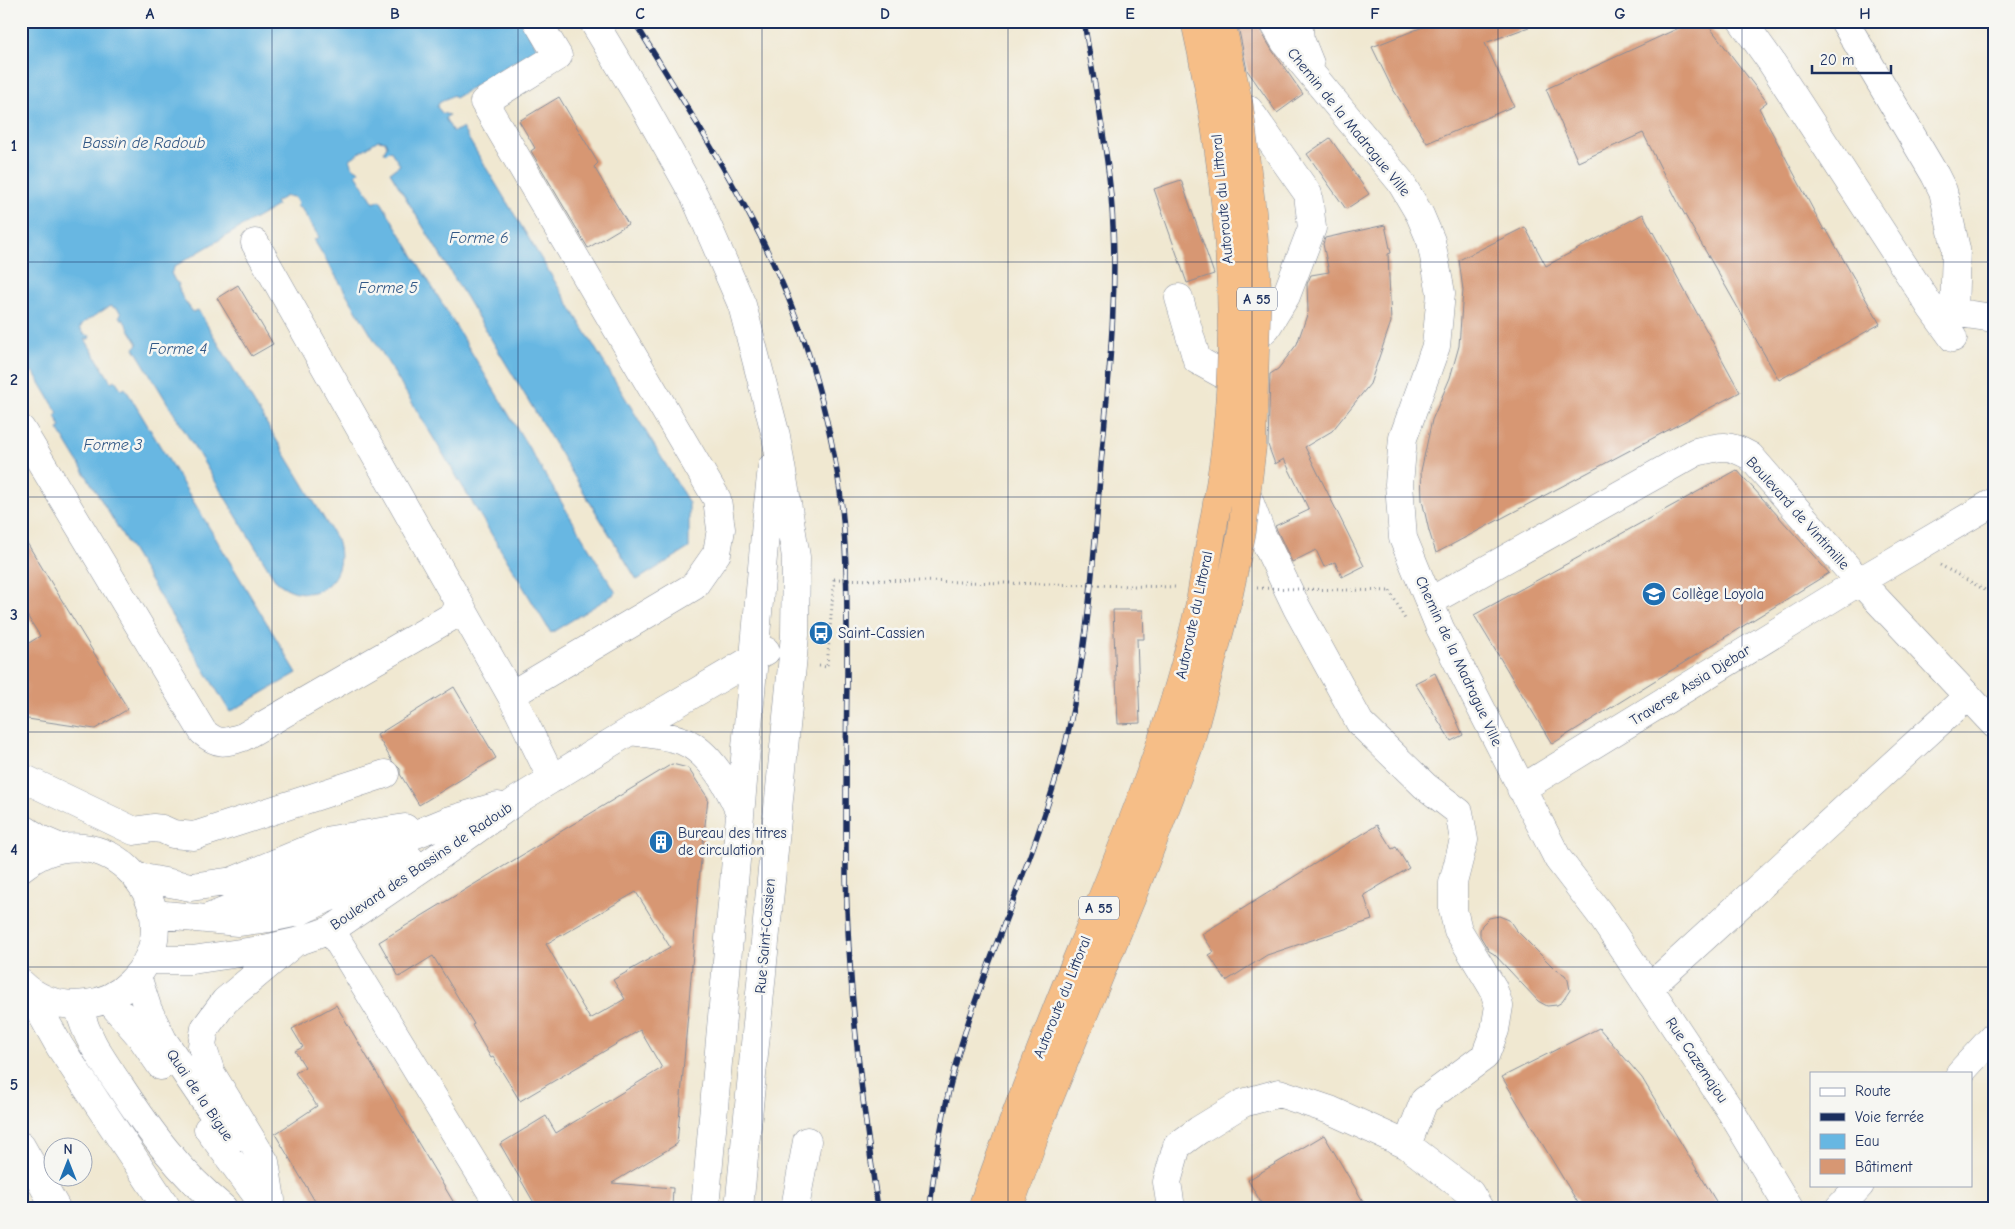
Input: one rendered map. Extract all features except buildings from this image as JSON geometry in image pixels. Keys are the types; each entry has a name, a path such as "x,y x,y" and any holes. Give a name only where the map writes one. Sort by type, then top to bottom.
{"highway":[{"name":"Autoroute du Littoral","path":"982,1208 1011,1125 1128,836 1162,746 1191,647 1200,603 1226,442 1232,349 1228,239 1223,176 1210,88 1195,21"},
{"name":"Autoroute du Littoral","path":"1009,1208 1039,1123 1131,899 1189,746 1227,603 1242,531 1252,446 1257,287 1252,212 1239,106 1221,21"}],"street":[{"path":"511,695 694,586 717,554 721,529 717,499 484,102 558,56 537,21"},
{"path":"593,21 640,99 695,197 742,305 776,436 796,556 796,635"},
{"name":"Chemin de la Madrague Ville","path":"1273,21 1284,42 1314,75 1400,181 1420,215 1431,241 1441,293 1436,346 1404,438 1399,484 1402,538 1440,628 1520,788 1558,859 1600,914"},
{"path":"1298,21 1300,39 1314,75"},
{"path":"1742,21 1946,320"},
{"path":"1844,21 1943,191 1956,249 1946,320"},
{"path":"1249,110 1308,194 1312,228 1286,296 1267,327 1234,360 1224,374 1220,392 1221,420 1251,510 1297,608 1360,723 1425,786 1459,812 1464,840 1453,883 1453,910 1458,930 1493,988 1499,1006 1495,1030 1485,1056 1424,1101 1407,1145"},
{"path":"255,243 511,695 552,778"},
{"path":"1179,298 1197,360 1224,374"},
{"path":"1946,320 1994,318"},
{"path":"21,429 203,732 212,739 221,742 243,737 463,610"},
{"path":"705,1208 766,523 776,436"},
{"name":"Boulevard de Vintimille","path":"1429,602 1696,452 1720,445 1738,448 1750,456 1860,581 1994,724"},
{"name":"Traverse Assia Djebar","path":"1520,788 1860,581 1994,502"},
{"name":"Boulevard des Bassins de Radoub","path":"142,968 260,950 296,942 331,930 436,859 518,799 630,731 796,635"},
{"name":"Rue Saint-Cassien","path":"739,1208 796,635"},
{"path":"1649,988 1968,696"},
{"path":"630,731 673,738 686,742 696,748 714,767 730,789 741,816"},
{"path":"21,777 134,831 154,828 174,834 194,836 385,774"},
{"name":"Boulevard des Bassins de Radoub","path":"206,919 448,821 518,799"},
{"name":"Boulevard des Bassins de Radoub","path":"191,887 233,881 331,840 448,821"},
{"name":"Boulevard des Bassins de Radoub","path":"154,914 238,922 298,912 401,864 423,848 448,821"},
{"path":"21,827 40,839 61,848"},
{"path":"25,987 44,999 60,1004 93,1004 108,999 124,989 142,968 154,938 154,914 148,894 128,868 134,831"},
{"name":"Boulevard des Bassins de Radoub","path":"61,848 81,847 94,850 128,868 191,887 252,901"},
{"path":"21,868 40,855 61,848"},
{"name":"Rue Cazemajou","path":"1600,914 1732,1114 1789,1208"},
{"path":"331,930 501,1208"},
{"path":"271,1205 265,1162 211,1073 202,1046 205,1028 226,1001 296,942"},
{"name":"Quai de la Bigue","path":"142,968 148,1010 163,1040 271,1205"},
{"path":"25,987 60,1047 167,1208"},
{"name":"Quai de la Bigue","path":"108,999 141,1037 271,1205"},
{"path":"78,1005 86,1033 151,1133 172,1160 200,1190 223,1208"},
{"path":"1961,1072 1994,1036"},
{"path":"1171,1208 1167,1182 1177,1146 1243,1103 1279,1093 1330,1110 1407,1145 1470,1193 1479,1208"},
{"path":"795,1208 807,1141"},
{"path":"21,1146 56,1208"},
{"path":"1840,1208 1859,1186"}],"path":[{"path":"828,667 834,579 1185,587"},
{"path":"1249,588 1390,591 1407,623"}],"water":[{"path":"21,21 521,21 537,48 455,98 453,95 439,103 437,107 442,113 449,115 445,118 453,132 462,128 689,503 689,548 637,580 390,172 400,165 390,150 386,154 384,151 387,146 385,141 378,140 350,159 353,168 359,171 356,174 374,203 380,200 616,593 551,633 314,240 319,237 301,208 297,206 298,203 294,197 286,196 275,202 277,206 175,266 171,273 179,284 182,297 193,312 198,310 337,540 340,555 338,568 333,579 324,587 314,592 302,593 289,589 276,581 134,348 138,344 123,319 119,317 121,314 118,309 110,306 83,323 80,328 84,334 90,336 89,339 85,339 111,382 115,380 122,390 125,388 297,673 230,712 58,429 61,427 55,416 58,413 33,371 29,374 27,371 30,367 26,362 21,362"}],"railway":[{"path":"634,21 734,186 777,272 796,317 811,362 834,453 842,508 846,573 846,874 849,958 861,1083 878,1208"},
{"path":"930,1208 935,1162 953,1073 977,997 1037,836 1058,771 1076,695 1087,619 1110,364 1114,263 1109,174 1084,21"}],"place":[{"name":"Collège Loyola","path":"1654,594"},
{"name":"Saint-Cassien","path":"821,633"},
{"name":"Bureau des titres de circulation","path":"661,842"}],"water label":[{"name":"Bassin de Radoub","path":"144,143"},
{"name":"Forme 6","path":"479,238"},
{"name":"Forme 5","path":"388,288"},
{"name":"Forme 4","path":"178,349"},
{"name":"Forme 3","path":"113,445"}]}
